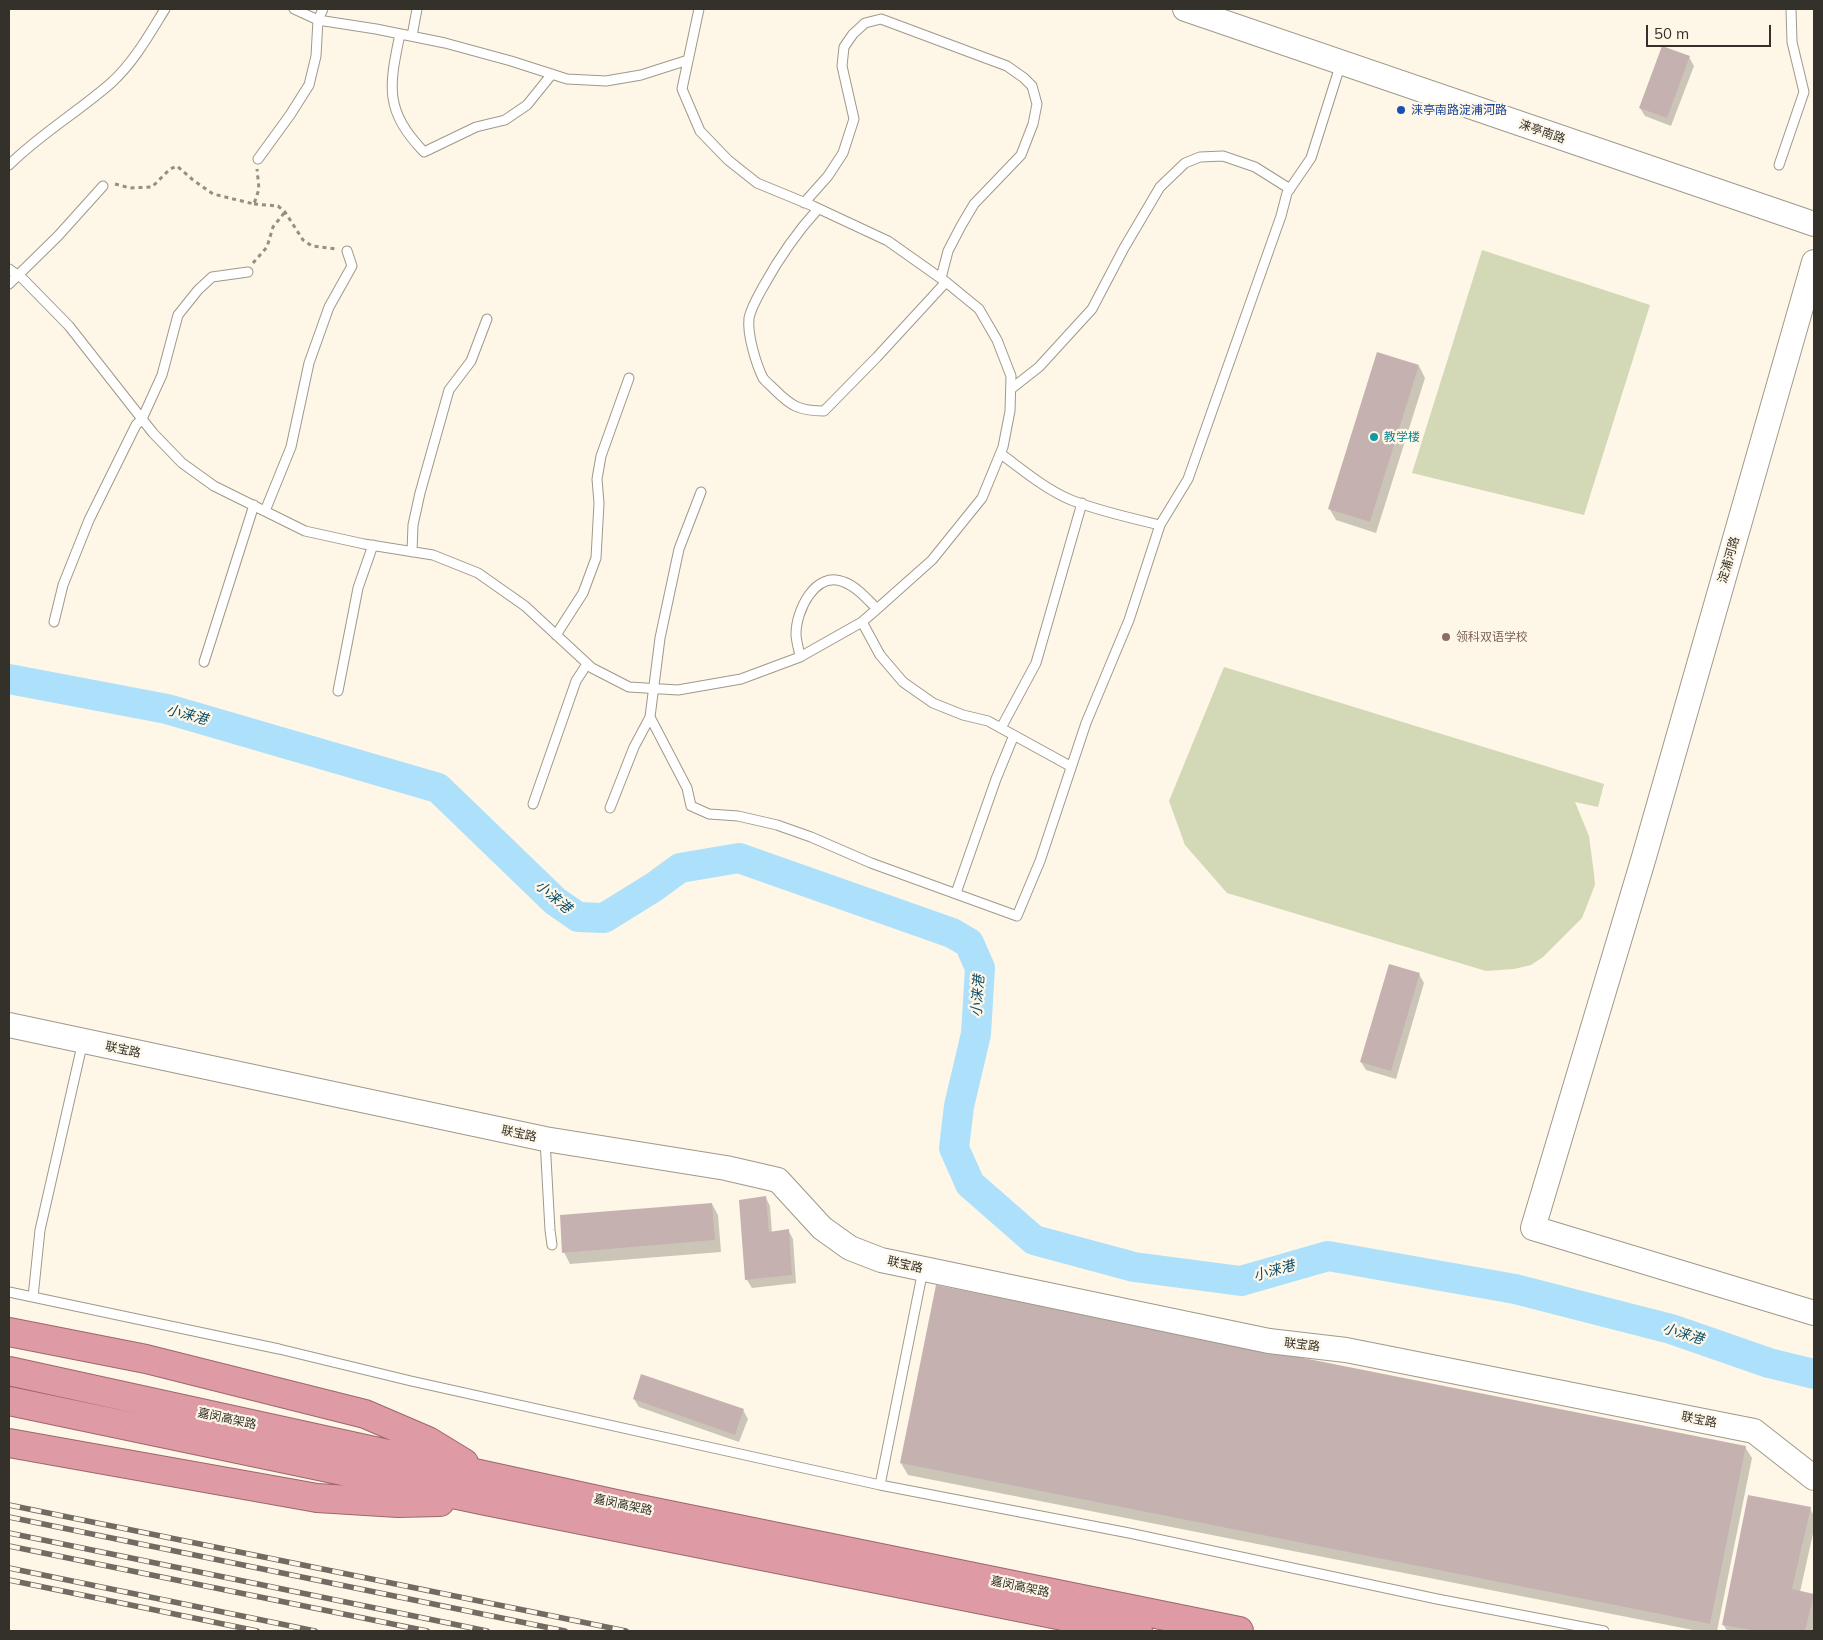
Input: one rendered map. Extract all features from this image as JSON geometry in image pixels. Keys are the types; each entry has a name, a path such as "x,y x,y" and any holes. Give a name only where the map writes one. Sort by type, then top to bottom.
{"highway":[{"path":"9,1332 146,1359 365,1414 428,1441 485,1488"},
{"name":"嘉闵高架路","path":"9,1371 485,1488 1138,1631"},
{"name":"嘉闵高架路","path":"9,1401 485,1488 625,1506 1239,1631"},
{"path":"9,1443 317,1498 398,1503 485,1488"}],"street":[{"name":"涞亭南路","path":"1185,9 1215,14 1341,63 1814,224"},
{"name":"淀浦河路","path":"1814,262 1644,857 1533,1228 1814,1313"},
{"name":"联宝路","path":"9,1026 545,1139 726,1168 778,1180 822,1228 850,1248 881,1260 1269,1341 1346,1350 1754,1432 1814,1478"}],"lane":[{"path":"9,165 29,145 112,82 139,51 165,9"},
{"path":"294,9 318,20 412,36 492,56 567,79 606,81 641,75 688,60"},
{"path":"258,159 309,85 316,56 318,20 323,9"},
{"path":"412,36 417,9"},
{"path":"9,269 69,326 142,419 182,464 214,486 305,530 373,546 434,555 478,573 525,606 592,668 629,686 678,690 740,679 800,657 862,622 877,609 932,560 982,498 1000,454 1010,411 1011,376 997,340 979,309 944,280 888,241 757,183 728,160 700,131 682,89 699,9 706,9"},
{"path":"1779,165 1804,92 1792,42 1791,9"},
{"path":"804,203 828,176 844,153 854,119 842,66 844,47 853,34 865,23 881,19 1007,66 1032,86 1037,104 1033,124 1021,155 974,204 948,251 944,280 877,357 824,411 806,411 790,404 764,379 755,357 750,334 750,318 758,297 778,259 797,232 818,209"},
{"path":"400,34 392,72 391,92 398,116 408,136 424,152 476,127 505,120 528,105 552,74"},
{"path":"650,717 687,788 691,806 709,814 738,816 777,825 811,836 871,863 1017,916 1040,861 1070,766 1086,723 1129,620 1160,525 1188,479 1281,216 1287,193 1311,158 1341,63"},
{"path":"1011,389 1039,367 1092,310 1124,248 1160,187 1185,164 1200,157 1223,156 1255,167 1290,189"},
{"path":"9,284 58,236 102,186"},
{"path":"266,511 291,447 309,363 329,307 352,266 347,251"},
{"path":"54,622 63,584 89,520 136,424 142,419 162,375 178,315 198,290 212,277 248,272"},
{"path":"412,552 413,525 420,493 449,390 471,361 487,319"},
{"path":"556,635 583,593 596,558 599,502 597,479 601,456 629,378"},
{"path":"1000,454 1038,482 1070,499 1160,525"},
{"path":"610,808 634,747 650,717 660,638 679,549 701,492"},
{"path":"1001,728 1036,662 1082,503"},
{"path":"204,662 254,505"},
{"path":"338,691 358,588 373,546"},
{"path":"800,657 796,634 800,612 811,591 827,580 843,581 861,592 877,609"},
{"path":"862,622 880,655 904,682 933,703 963,715 988,721 1070,766"},
{"path":"533,804 576,680 587,664"},
{"path":"956,893 996,779 1014,735"},
{"path":"33,1297 40,1230 83,1041"},
{"path":"545,1139 552,1245"},
{"path":"880,1485 923,1269"},
{"path":"9,1292 279,1349 411,1381 880,1485 1129,1533 1437,1599 1604,1631"}],"path":[{"path":"254,204 259,189 258,159"},
{"path":"102,186 109,184 130,188 152,187 170,169 177,166 213,194 254,204 278,206 285,212 299,235 312,246 347,251"},
{"path":"248,272 267,248 273,228 285,212"}],"green space":[{"path":"1482,250 1650,305 1584,515 1412,473"},
{"path":"1224,667 1604,784 1598,807 1575,802 1589,836 1595,885 1582,918 1543,957 1531,965 1514,969 1486,971 1227,893 1185,845 1169,801"}],"building":[{"path":"1662,46 1690,56 1667,118 1639,108"},
{"name":"教学楼","path":"1377,352 1419,365 1370,522 1328,509"},
{"path":"1389,964 1420,973 1391,1071 1360,1062"},
{"path":"766,1196 769,1232 789,1229 792,1275 745,1280 739,1200"},
{"path":"712,1203 715,1240 562,1253 560,1215"},
{"path":"936,1285 1746,1446 1710,1624 900,1463"},
{"path":"641,1374 744,1409 735,1435 633,1399"},
{"path":"1748,1495 1811,1507 1792,1589 1814,1594 1805,1631 1758,1631 1722,1625"}],"waterway":[{"name":"小涞港","path":"9,679 167,709 438,788 555,901 578,917 604,918 654,887 680,868 739,858 952,933 969,943 980,968 976,1034 959,1106 954,1148 970,1184 1034,1240 1134,1267 1241,1281 1328,1256 1515,1289 1671,1329 1769,1363 1814,1374"}],"railway":[{"path":"9,1505 626,1631"},
{"path":"9,1517 565,1631"},
{"path":"9,1533 487,1631"},
{"path":"9,1546 427,1631"},
{"path":"9,1568 315,1631"},
{"path":"9,1580 257,1631"}],"place":[{"name":"涞亭南路淀浦河路","path":"1401,110"},
{"name":"教学楼","path":"1374,437"},
{"name":"领科双语学校","path":"1446,637"}]}
